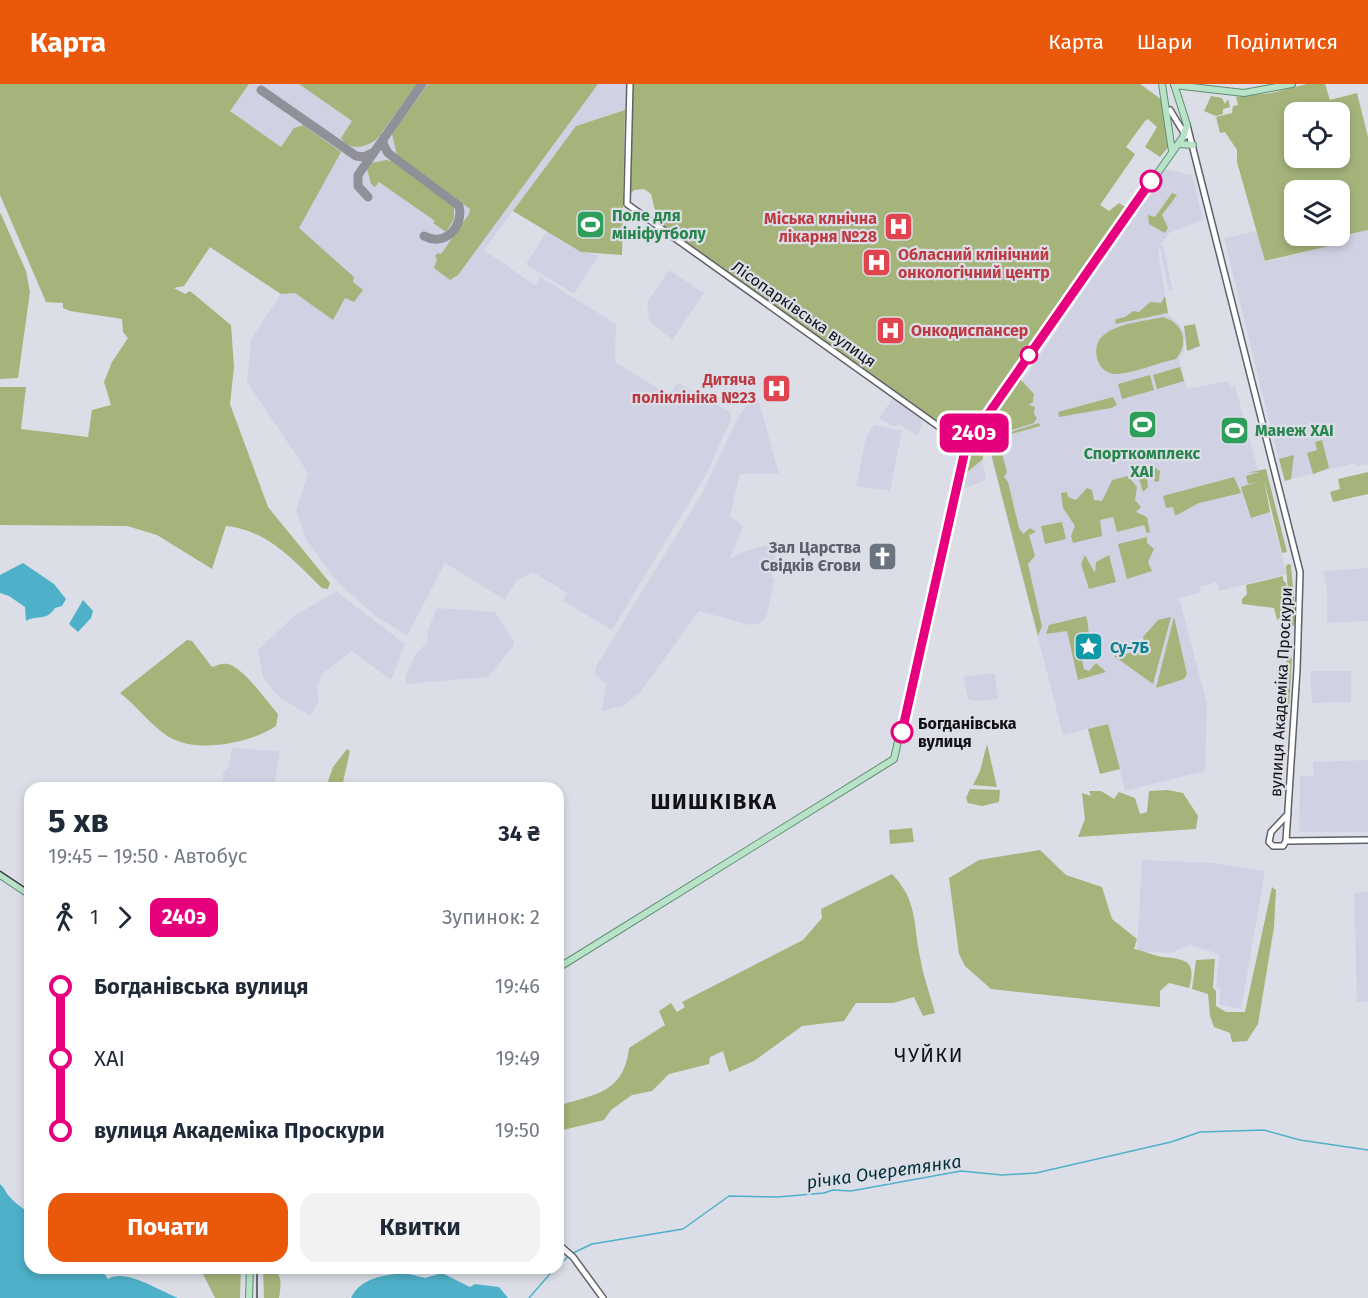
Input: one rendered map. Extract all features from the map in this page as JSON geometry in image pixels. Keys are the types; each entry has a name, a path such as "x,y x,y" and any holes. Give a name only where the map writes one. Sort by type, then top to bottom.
{"main road":[{"path":"1172,152 1174,141 1168,92 1174,84 1244,93 1292,84"},
{"name":"вулиця Академіка Проскури","path":"1174,84 1181,99 1187,125"},
{"path":"1162,85 1168,98"},
{"path":"1162,85 1172,152"},
{"path":"1181,99 1186,85"},
{"path":"564,965 894,759 966,446 1178,144 1187,125"},
{"path":"1178,144 1185,142 1193,145"},
{"path":"0,875 24,891"},
{"path":"249,1298 250,1274"}],"street":[{"name":"Лісопарківська вулиця","path":"630,84 627,204 966,446"},
{"path":"1170,110 1193,145"},
{"name":"вулиця Академіка Проскури","path":"1187,125 1300,572 1288,814 1284,843 1273,846 1268,839 1271,832 1288,814"},
{"path":"1284,843 1368,840"},
{"path":"564,1248 573,1257 603,1298"}],"shaded area":[{"path":"0,84 626,84 625,110 576,126 484,250 535,285 540,277 616,324 615,362 669,395 678,383 730,412 731,419 707,473 612,630 563,601 567,593 533,572 516,581 505,600 445,563 407,636 377,617 353,596 334,578 307,541 296,511 308,473 247,382 251,339 281,294 209,247 184,286 0,119"},
{"path":"1165,169 1192,175 1203,220 1169,233 1160,246 1163,246 1173,290 1169,291 1160,248 1158,250 1168,314 1180,325 1185,335 1184,351 1179,359 1187,389 1228,381 1230,387 1235,386 1287,574 1219,591 1217,582 1200,587 1201,592 1179,598 1207,703 1205,771 1125,791 1108,724 1063,735 990,451 987,425 1028,373"},
{"path":"1368,230 1368,464 1356,466 1355,463 1284,481 1224,238 1258,231 1265,262 1329,246 1350,246 1350,234"},
{"path":"547,231 581,252 599,255 574,294 526,264"},
{"path":"669,270 704,293 672,340 649,321 647,302"},
{"path":"758,398 779,474 740,474 730,516 743,526 730,559 744,551 768,545 777,548 772,578 775,579 766,618 760,623 750,625 699,611 641,691 623,706 601,711 607,684 596,675 595,668 701,495 740,414 751,400"},
{"path":"893,398 923,421 918,436 899,424 894,427 879,418"},
{"path":"874,425 902,431 890,491 856,486 866,437"},
{"path":"982,457 986,480 960,490 965,474"},
{"path":"1368,568 1368,621 1327,623 1327,591 1323,571"},
{"path":"336,591 405,644 391,680 352,651 322,674 317,688 319,701 310,716 278,696 263,677 258,650 293,617"},
{"path":"437,608 495,612 514,641 514,645 488,677 407,684 405,677 415,655 428,641 427,632"},
{"path":"1310,671 1351,671 1351,702 1312,703"},
{"path":"995,674 998,699 978,701 968,699 963,677"},
{"path":"232,748 280,751 275,782 223,782 223,772 228,768"},
{"path":"1368,760 1368,832 1299,832 1300,776 1314,776 1313,762"},
{"path":"1142,860 1213,863 1265,871 1241,1009 1219,1004 1221,989 1216,987 1219,954 1190,945 1170,953 1137,951"},
{"path":"1368,892 1368,1002 1357,1002 1354,893"}],"green space":[{"path":"0,84 249,84 230,111 281,147 294,128 303,125 341,152 299,228 354,277 353,282 363,290 354,302 345,298 333,320 295,293 281,294 210,247 184,286 174,288 185,294 190,291 231,325 234,367 230,404 268,507 330,583 328,589 322,588 301,567 267,540 241,529 226,526 212,569 157,535 127,526 0,525 0,387 26,387 21,429 88,437 92,410 111,405 104,382 112,362 128,338 123,332 122,319 70,311 63,308 63,303 46,302 0,195"},
{"path":"299,84 417,84 377,139 368,144 353,147 341,138 352,121"},
{"path":"428,84 598,84 458,275 450,280 434,268 437,259 435,256 438,253 441,254 469,214 470,209 397,155 392,134"},
{"path":"632,84 1140,84 1162,100 1170,145 1160,157 1145,147 1157,127 1148,119 1145,121 1126,147 1135,154 1134,156 1100,205 1109,211 1119,203 1125,207 967,433 956,437 658,223 651,194 644,189 634,190 629,196"},
{"path":"1307,84 1325,84 1330,100 1357,93 1368,137 1368,230 1350,234 1350,180 1284,180 1284,246 1329,246 1265,261 1237,162 1237,150 1225,132 1220,133 1216,117 1232,113 1233,106 1238,105 1236,97 1272,93"},
{"path":"1211,96 1222,98 1225,104 1228,99 1230,107 1223,109 1223,114 1216,116 1204,111"},
{"path":"625,110 622,255 581,252 513,211 576,126"},
{"path":"393,161 454,204 454,219 446,232 433,223 435,221 379,182 375,187 371,184 367,169 371,163"},
{"path":"1172,193 1177,195 1162,215 1168,228 1165,233 1149,224 1148,215 1155,217"},
{"path":"0,212 26,271 30,292 18,378 0,379"},
{"path":"1165,296 1168,313 1115,324 1116,319 1125,317 1133,311 1139,312 1150,302 1161,303"},
{"path":"1163,317 1180,328 1182,334 1183,346 1176,359 1118,374 1104,370 1097,359 1096,352 1100,339 1105,334 1125,325"},
{"path":"1195,324 1200,346 1187,351 1184,326"},
{"path":"1180,367 1184,381 1157,389 1153,375"},
{"path":"1150,375 1154,390 1122,399 1118,384"},
{"path":"1020,379 1034,394 1033,402 1029,405 1035,407 1034,414 1037,418 1034,423 1002,433 1000,427 1003,422 993,416"},
{"path":"1113,397 1117,405 1111,408 1059,417 1058,412"},
{"path":"1039,423 1040,426 1004,436 999,442 1007,472 1004,477 1008,482 1019,528 1023,534 1030,528 1036,532 1029,535 1035,556 1028,564 1042,626 1038,636 988,442 989,439"},
{"path":"982,435 983,459 966,473 975,441"},
{"path":"1322,440 1329,468 1313,474 1307,453 1317,450 1315,442"},
{"path":"1294,455 1291,479 1285,481 1279,459"},
{"path":"1151,465 1160,471 1159,481 1155,482 1154,476 1147,477 1148,487 1143,492 1137,472"},
{"path":"1266,469 1287,552 1282,553 1264,480 1270,512 1251,518 1241,487 1258,482 1248,484 1246,476 1259,472 1246,473"},
{"path":"1368,472 1368,494 1333,502 1330,492 1340,489 1338,479"},
{"path":"1128,476 1137,487 1135,500 1141,507 1136,512 1147,517 1150,532 1147,533 1144,525 1117,532 1113,517 1100,520 1102,536 1073,543 1071,536 1075,526 1063,508 1061,493 1067,492 1068,497 1076,500 1087,488 1092,490 1094,500 1102,501 1112,480"},
{"path":"1234,477 1241,493 1199,503 1175,516 1173,507 1166,508 1163,496"},
{"path":"1062,522 1066,539 1045,544 1041,526"},
{"path":"1147,537 1147,543 1154,549 1148,562 1152,571 1127,579 1118,544"},
{"path":"1085,555 1095,573 1096,562 1109,555 1116,582 1089,589 1081,564"},
{"path":"1291,565 1295,608 1295,624 1291,628 1286,566"},
{"path":"1283,576 1286,583 1288,620 1281,617 1277,620 1274,608 1242,604 1242,599 1247,594 1246,585"},
{"path":"1086,616 1088,635 1080,651 1084,669 1089,671 1096,663 1106,672 1078,680 1067,631 1046,634 1049,625"},
{"path":"1171,617 1153,684 1114,656 1146,650 1143,637 1158,620"},
{"path":"1174,617 1187,674 1184,679 1156,688"},
{"path":"187,640 192,641 212,667 228,664 243,674 278,714 276,726 239,741 194,745 169,737 120,693"},
{"path":"1287,655 1292,658 1289,709 1283,711"},
{"path":"1108,724 1120,769 1100,774 1088,729"},
{"path":"987,744 997,787 973,785 980,771"},
{"path":"347,749 350,751 343,782 328,782 333,767"},
{"path":"970,789 1000,790 999,802 982,806 968,803 966,798"},
{"path":"1168,790 1183,793 1198,816 1196,829 1078,837 1085,819 1082,793 1091,796 1089,791 1101,791 1114,799 1119,792 1135,798 1140,814 1147,812 1149,791"},
{"path":"912,828 914,842 890,844 889,830"},
{"path":"1040,850 1066,875 1102,887 1112,919 1137,939 1134,949 1188,963 1192,972 1189,988 1169,983 1160,991 1160,1007 991,989 965,966 959,954 949,878 979,860"},
{"path":"892,874 910,903 921,964 935,1013 923,1016 914,997 893,1003 856,1003 844,1021 802,1026 754,1061 729,1072 723,1051 710,1057 709,1064 669,1074 652,1091 632,1095 611,1110 604,1120 564,1130 564,1104 595,1094 614,1083 626,1063 629,1048 665,1025 659,1011 671,1003 677,1012 685,1007 682,1002 803,940 822,918 821,909"},
{"path":"1272,887 1276,890 1274,927 1258,1024 1247,1041 1232,1042 1230,1033 1214,1027 1210,1016 1208,994 1192,989 1196,960 1215,959 1213,988 1216,991 1216,1006 1226,1012 1245,1012"},
{"path":"203,1274 241,1274 240,1298 215,1298"},
{"path":"263,1274 278,1274 281,1285 279,1298 264,1298"}],"water":[{"path":"23,563 54,584 66,599 62,606 55,608 48,615 26,621 25,607 0,593 0,575"},
{"path":"83,600 93,611 91,618 78,632 69,624"},
{"path":"0,1184 14,1202 24,1209 24,1274 104,1274 108,1279 124,1276 178,1298 0,1298"},
{"path":"409,1274 425,1278 444,1274 470,1287 475,1284 499,1287 508,1298 351,1298 355,1291 367,1281 382,1276"}],"waterway":[{"name":"річка Очеретянка","path":"573,1253 592,1244 683,1229 729,1196 778,1197 824,1193 833,1190 851,1191 961,1171 1002,1175 1036,1173 1171,1142 1200,1132 1264,1130 1300,1140 1368,1150"},
{"name":"річка Очеретянка","path":"564,1260 569,1256"},
{"name":"річка Очеретянка","path":"529,1298 550,1274"}],"taxiway":[{"path":"368,197 358,186 358,175 422,84"},
{"path":"261,90 356,156 364,157 372,153"},
{"path":"384,137 383,144 388,153 459,206 459,221 451,233 439,239 424,236"}],"tram line":[{"path":"0,871 24,887"},
{"path":"257,1274 257,1298"}],"bus line":[{"name":"240э","path":"902,732 966,446 1151,181"}],"place":[{"name":"Поле для мініфутболу","path":"591,224"},
{"name":"Міська клнічна лікарня №28","path":"898,227"},
{"name":"Обласний клінічний онкологічний центр","path":"877,263"},
{"name":"Онкодиспансер","path":"890,330"},
{"name":"Дитяча поліклініка №23","path":"777,388"},
{"name":"Спорткомплекс ХАІ","path":"1142,425"},
{"name":"Манеж ХАІ","path":"1234,430"},
{"name":"Зал Царства Свідків Єгови","path":"882,556"},
{"name":"Су-7Б","path":"1089,647"},
{"name":"Богданівська вулиця","path":"902,732"}],"district":[{"name":"ШИШКІВКА","path":"714,801"},
{"name":"ЧУЙКИ","path":"929,1055"}]}
